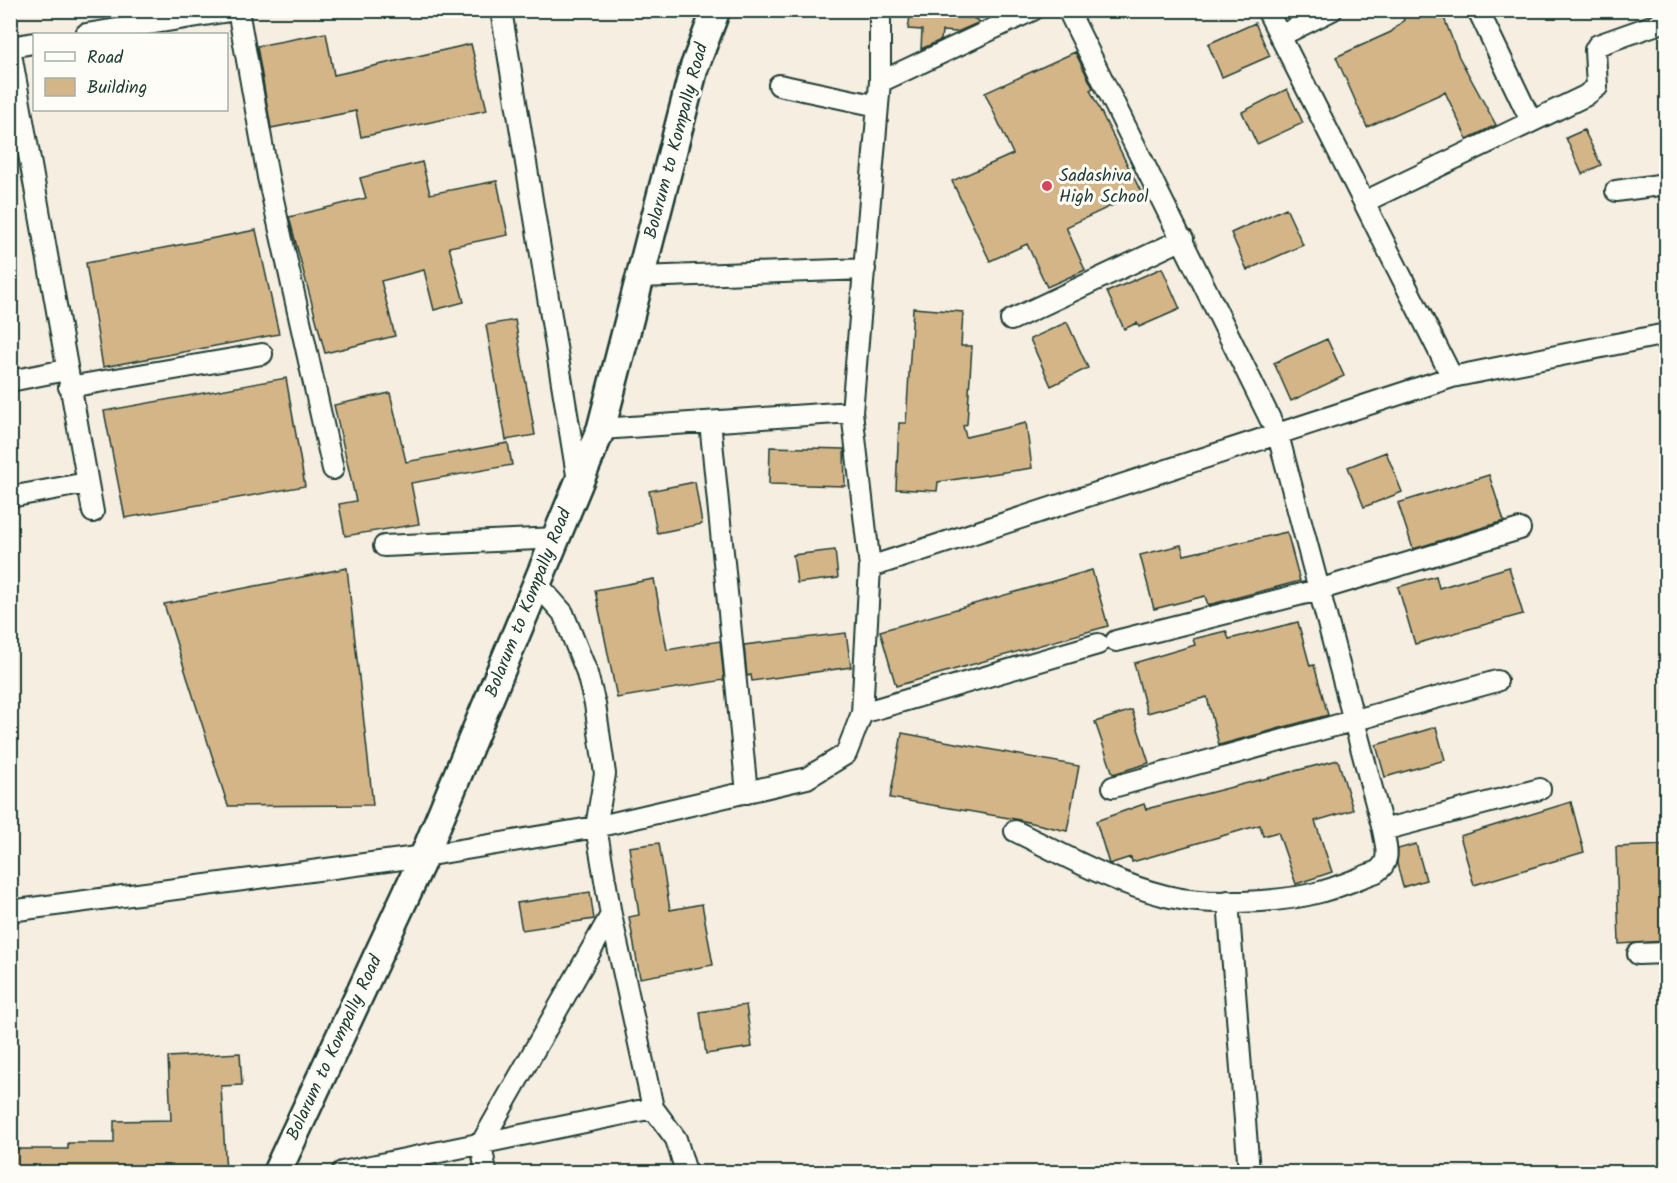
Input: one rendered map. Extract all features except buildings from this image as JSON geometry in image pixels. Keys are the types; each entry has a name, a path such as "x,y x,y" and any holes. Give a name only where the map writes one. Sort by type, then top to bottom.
{"main road":[{"name":"Bolarum to Kompally Road","path":"277,1173 424,856 558,538 578,481 601,429 694,68 716,10"}],"street":[{"path":"92,33 237,10 268,177 333,469"},
{"path":"501,10 578,481"},
{"path":"10,911 424,856 596,827 807,778 846,754 862,713 870,567 852,412 880,82 880,10"},
{"path":"880,82 1034,10"},
{"path":"1016,831 1094,871 1167,896 1228,901 1273,900 1319,893 1376,872 1383,868 1387,860 1383,830 1278,435 1068,10"},
{"path":"1267,10 1452,377"},
{"path":"1280,36 1332,10"},
{"path":"1478,10 1531,122"},
{"path":"1364,202 1592,92 1597,87 1594,50 1598,45 1666,21"},
{"path":"33,43 10,47 93,512"},
{"path":"779,85 878,106"},
{"path":"1616,191 1666,184"},
{"path":"1011,320 1183,239"},
{"path":"640,277 865,269"},
{"path":"870,567 1452,377 1666,334"},
{"path":"10,381 68,379 262,354"},
{"path":"601,429 852,412"},
{"path":"710,422 747,793"},
{"path":"10,497 87,483"},
{"path":"862,713 1107,643 1318,590 1520,529"},
{"path":"384,546 558,538"},
{"path":"538,585 563,613 586,670 595,704 605,774 596,827 611,915 653,1108 676,1139 686,1173"},
{"path":"1113,787 1497,681"},
{"path":"1383,830 1540,789"},
{"path":"1228,901 1249,1173"},
{"path":"486,1173 481,1144 611,915"},
{"path":"1638,954 1666,953"},
{"path":"342,1173 653,1108"}],"place":[{"name":"Sadashiva High School","path":"1047,186"}]}
